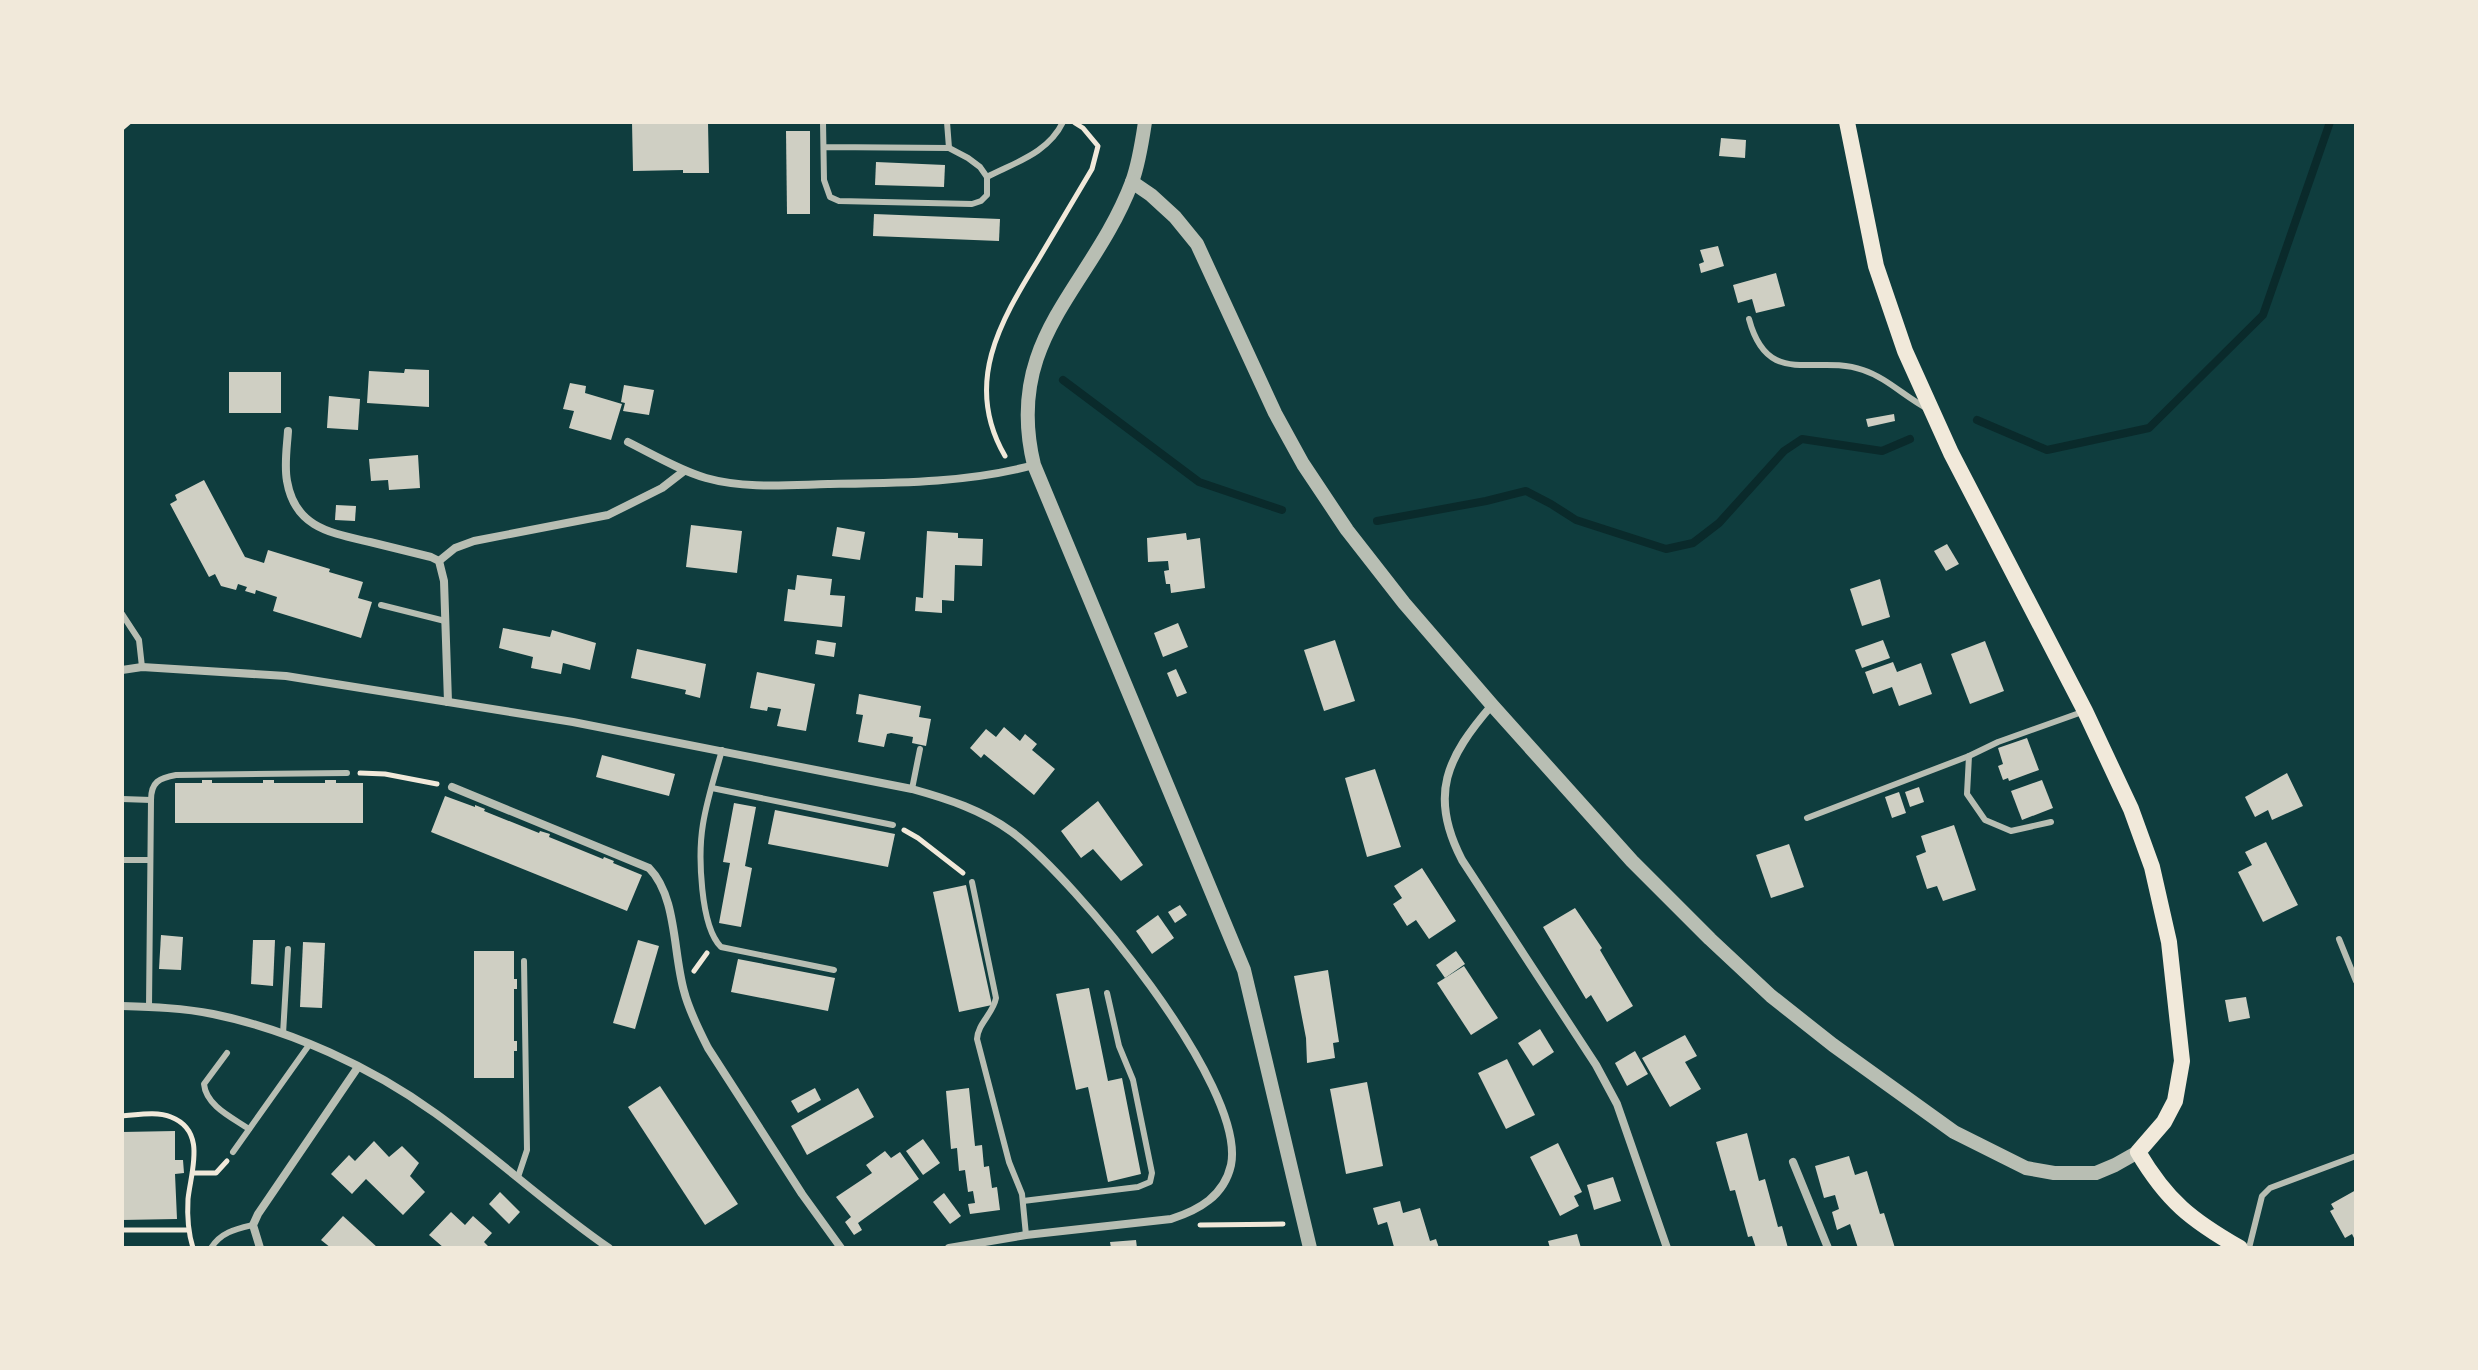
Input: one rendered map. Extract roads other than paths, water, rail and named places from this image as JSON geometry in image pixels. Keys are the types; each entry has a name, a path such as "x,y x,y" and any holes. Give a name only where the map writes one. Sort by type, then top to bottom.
{"main road":[{"path":"1847,122 1876,266 1905,351 1931,411 2085,711 2131,809 2152,867 2169,942 2182,1037 2179,1084 2164,1122 2138,1152 2174,1203 2209,1230 2240,1248"}],"street":[{"path":"1145,122 1132,182 1106,233 1057,314 1034,364 1026,422 1034,465 1244,970 1310,1248"},
{"path":"1132,182 1175,217 1197,244 1275,413 1303,464 1347,530 1404,603 1492,705 1632,861 1720,949 1808,1025 1954,1132 2026,1168 2054,1173 2096,1173 2138,1152"},
{"path":"288,431 287,481 299,512 310,522 327,532 439,561 444,581 448,702"},
{"path":"628,442 684,471 707,479 759,485 904,482 1014,471 1034,465"},
{"path":"439,561 455,548 474,541 608,515 662,488 684,471"},
{"path":"122,670 142,667 286,676 573,722 912,789 950,799 1010,831 1035,851 1108,930 1183,1035 1219,1102 1232,1147 1231,1165 1224,1184 1211,1200 1190,1213 1147,1222 1026,1235 949,1248"},
{"path":"1492,705 1457,750 1448,773 1444,813 1449,836 1596,1065 1617,1104 1667,1248"},
{"path":"452,787 649,868 659,878 665,893 683,989 708,1048 802,1194 841,1248"},
{"path":"122,1006 213,1014 283,1034 358,1067 435,1112 609,1248"},
{"path":"260,1248 253,1225 272,1188 358,1067"},
{"path":"1793,1162 1828,1248"}],"lane":[{"path":"823,122 824,147 826,189 830,197 839,201 972,204 987,195 987,177 980,167 949,148 824,147"},
{"path":"947,122 949,148"},
{"path":"987,177 1044,149 1057,135 1063,122"},
{"path":"1749,319 1758,343 1770,358 1796,366 1860,368 1882,378 1931,411"},
{"path":"381,605 445,621"},
{"path":"122,614 139,640 142,667"},
{"path":"1807,818 2085,711"},
{"path":"912,789 920,749"},
{"path":"722,750 703,824 701,863 705,902 715,941 721,947 834,970"},
{"path":"1969,756 1967,794 1985,820 2011,831 2051,822"},
{"path":"149,1007 151,800 152,786 156,781 176,775 347,773"},
{"path":"712,788 893,825"},
{"path":"122,799 151,800"},
{"path":"122,860 150,860"},
{"path":"972,882 996,998 995,1005 978,1031 977,1039 1009,1162 1023,1201 1026,1235"},
{"path":"2339,939 2356,981"},
{"path":"283,1034 288,949"},
{"path":"518,1177 527,1150 524,961"},
{"path":"1023,1201 1138,1187 1150,1182 1152,1173 1133,1080 1119,1046 1107,993"},
{"path":"233,1152 309,1045"},
{"path":"227,1053 204,1084 205,1092 210,1101 249,1129"},
{"path":"2249,1248 2262,1196 2270,1188 2356,1156"},
{"path":"211,1248 220,1236 253,1225"}],"waterway":[{"path":"1977,420 2047,450 2149,428 2263,315 2330,122"},
{"path":"1063,380 1199,482 1282,510"},
{"path":"1377,521 1526,491 1576,520 1666,549 1693,543 1719,523 1784,451 1802,439 1882,451 1910,439"}]}
